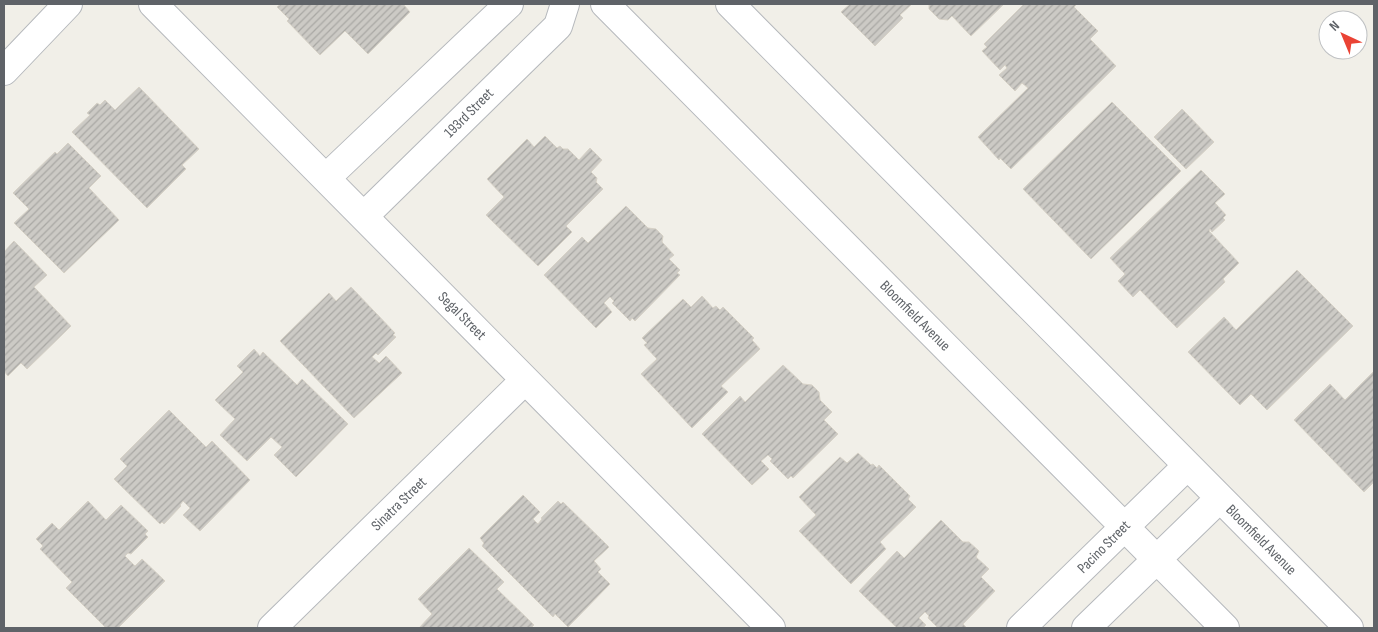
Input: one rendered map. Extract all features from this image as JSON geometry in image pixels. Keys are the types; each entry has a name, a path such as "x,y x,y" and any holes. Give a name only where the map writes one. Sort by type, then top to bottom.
{"street":[{"path":"4,71 68,4"},
{"name":"Segal Street","path":"153,4 771,628"},
{"path":"326,178 509,4"},
{"name":"193rd Street","path":"364,216 558,26 565,4"},
{"name":"Bloomfield Avenue","path":"605,4 1225,628"},
{"name":"Bloomfield Avenue","path":"730,4 1349,628"},
{"name":"Sinatra Street","path":"272,628 526,380"},
{"name":"Pacino Street","path":"1021,628 1187,466"},
{"path":"1086,628 1220,498"}],"building":[{"path":"281,4 403,4 410,12 368,54 345,31 320,55 287,21 289,19 277,7"},
{"path":"850,4 912,4 900,15 903,18 875,46 841,12"},
{"path":"929,4 1004,4 971,36 952,16 948,20 939,19 929,9"},
{"path":"1024,4 1077,4 1074,7 1098,31 1090,39 1116,66 1011,169 1000,158 999,160 978,137 1028,88 1022,83 1015,91 999,75 1007,68 1005,65 1000,70 982,51 987,47 984,44"},
{"path":"139,87 199,149 182,165 186,169 147,208 72,132 90,115 87,113 97,103 100,105 105,100 115,110"},
{"path":"1112,102 1181,171 1091,259 1023,189"},
{"path":"1182,109 1214,142 1186,169 1154,137"},
{"path":"545,136 557,148 560,146 563,149 568,149 579,160 590,148 602,160 591,172 597,178 596,182 603,189 566,226 572,232 538,266 486,215 504,197 487,179 527,139 534,147"},
{"path":"68,143 101,176 89,188 119,220 64,273 14,223 29,209 13,193 55,152 57,154"},
{"path":"1201,170 1225,194 1215,203 1226,215 1223,218 1225,220 1212,232 1210,229 1209,231 1239,263 1223,279 1225,282 1177,328 1140,290 1133,297 1118,281 1125,274 1110,258"},
{"path":"626,206 648,228 656,229 663,236 662,242 674,255 669,259 680,270 677,273 680,275 635,321 632,318 630,321 612,303 614,301 610,297 604,303 612,312 596,328 544,275 582,237 588,243"},
{"path":"14,241 47,275 34,287 71,326 27,369 21,363 8,376 4,371 4,252"},
{"path":"1297,270 1353,326 1267,410 1251,394 1240,405 1188,352 1224,317 1236,330"},
{"path":"351,287 395,333 393,335 396,337 378,355 376,353 372,357 379,363 386,356 402,373 354,418 280,341 329,293 336,301"},
{"path":"702,296 713,308 716,306 720,310 723,307 754,338 752,340 760,349 721,386 728,392 692,428 641,374 657,359 644,345 647,343 642,338 683,299 691,307"},
{"path":"254,349 260,356 263,352 297,385 302,379 348,424 296,477 274,455 282,447 271,437 247,461 220,435 235,419 215,400 243,372 237,366"},
{"path":"783,365 803,384 812,385 819,392 820,400 832,412 824,420 838,434 793,478 791,476 788,479 770,461 772,459 768,455 761,461 769,469 752,485 702,434 740,396 745,402"},
{"path":"1374,371 1374,482 1364,492 1294,420 1330,384 1345,400"},
{"path":"169,410 206,447 212,441 250,480 200,531 183,515 190,508 183,501 181,506 164,524 162,522 160,524 114,479 127,466 120,459"},
{"path":"858,453 871,465 873,464 877,468 879,465 910,496 908,499 916,507 880,542 886,549 851,584 799,531 816,515 799,497 840,457 847,463"},
{"path":"523,495 540,512 533,519 538,524 541,518 558,501 561,504 563,502 609,547 594,561 601,569 598,572 610,584 568,627 555,614 553,617 482,546 484,543 480,538"},
{"path":"88,501 106,520 121,505 148,531 145,534 148,537 131,554 128,553 125,556 135,566 142,559 165,581 118,628 106,628 66,588 72,582 40,549 43,546 36,539 52,523 59,530"},
{"path":"941,520 963,542 969,542 979,551 976,557 989,569 981,577 995,591 963,624 967,628 938,628 925,612 919,618 926,625 923,628 897,628 859,591 897,551 904,558"},
{"path":"469,548 504,582 497,589 534,625 531,628 419,628 432,614 418,599"}]}
